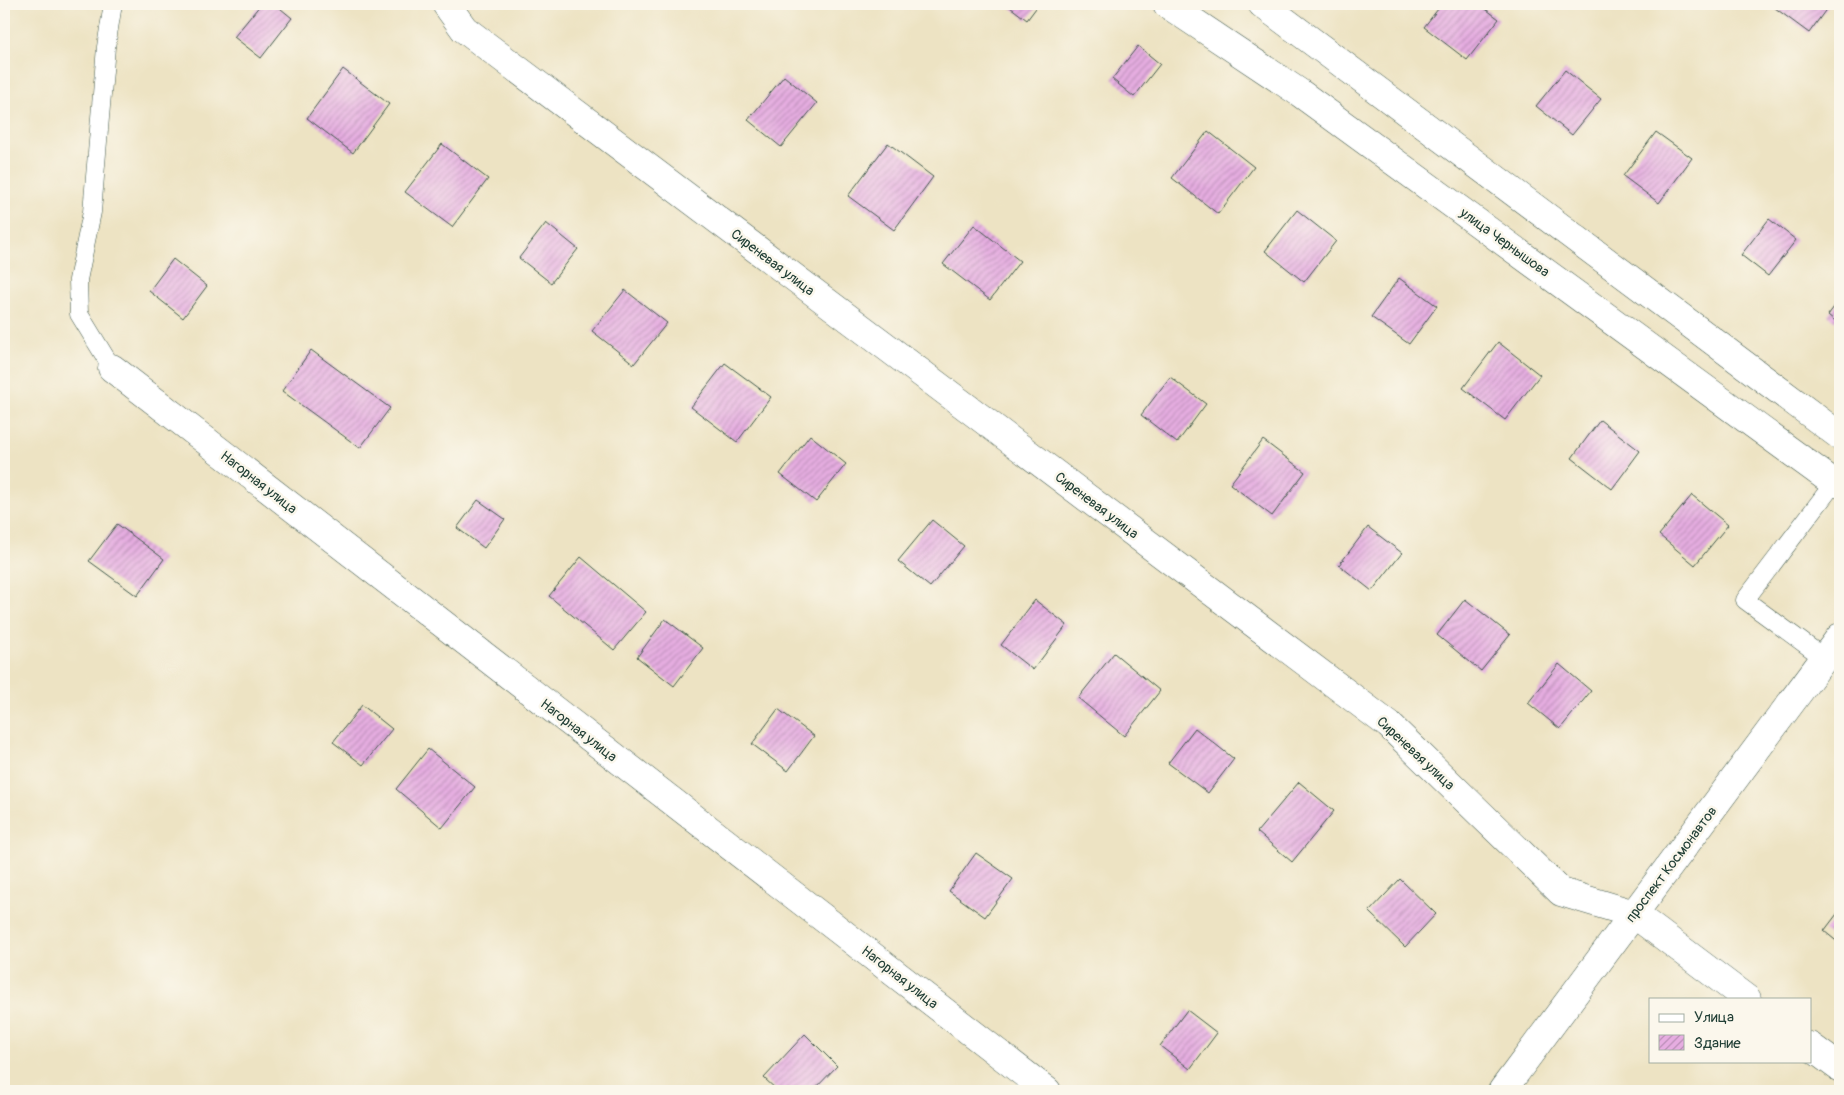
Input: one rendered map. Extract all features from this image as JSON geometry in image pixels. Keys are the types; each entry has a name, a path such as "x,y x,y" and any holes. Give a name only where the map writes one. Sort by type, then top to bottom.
{"street":[{"name":"Сиреневая улица","path":"446,4 464,29 1389,725 1561,892 1634,914 1746,998"},
{"name":"улица Чернышова","path":"1167,4 1300,93 1837,483"},
{"path":"1262,4 1840,436"},
{"name":"Нагорная улица","path":"112,368 1047,1091"},
{"name":"проспект Космонавтов","path":"1502,1091 1832,648"},
{"path":"1812,1047 1840,1068"}],"lane":[{"path":"112,368 79,314 78,280 92,212 106,47 113,4"},
{"path":"1832,648 1745,600 1837,483"}],"building":[{"path":"261,4 275,4 292,18 261,58 234,37"},
{"path":"1006,4 1039,4 1027,20"},
{"path":"1442,4 1479,4 1499,19 1467,60 1424,27"},
{"path":"1772,4 1830,4 1809,33"},
{"path":"1138,46 1160,64 1134,97 1112,79"},
{"path":"343,69 389,104 353,153 307,118"},
{"path":"1565,70 1601,99 1572,135 1536,106"},
{"path":"784,76 817,103 781,147 748,120"},
{"path":"1208,131 1254,167 1218,214 1172,178"},
{"path":"1656,132 1692,158 1659,203 1623,176"},
{"path":"888,143 933,177 894,230 848,196"},
{"path":"442,144 488,179 452,227 405,192"},
{"path":"1297,210 1336,241 1304,282 1265,251"},
{"path":"1769,219 1796,240 1768,276 1741,255"},
{"path":"546,223 578,249 551,283 519,258"},
{"path":"974,225 1020,261 990,300 943,264"},
{"path":"173,259 207,286 183,318 149,291"},
{"path":"1399,278 1437,306 1409,344 1371,317"},
{"path":"625,290 667,323 634,364 592,331"},
{"path":"1840,299 1840,325 1828,315"},
{"path":"1498,342 1540,375 1505,420 1463,388"},
{"path":"311,350 390,408 360,448 282,391"},
{"path":"725,363 771,397 737,442 691,407"},
{"path":"1170,377 1206,404 1177,443 1141,415"},
{"path":"1600,420 1640,451 1612,489 1572,458"},
{"path":"810,435 846,464 816,502 780,474"},
{"path":"1263,440 1305,472 1272,516 1230,484"},
{"path":"1692,495 1728,525 1695,565 1659,535"},
{"path":"478,500 505,519 484,548 457,528"},
{"path":"932,520 964,546 930,587 898,561"},
{"path":"117,524 164,559 137,596 89,561"},
{"path":"1368,527 1402,553 1372,591 1339,565"},
{"path":"581,557 646,612 614,650 549,596"},
{"path":"1465,599 1510,635 1481,671 1437,635"},
{"path":"1035,600 1067,625 1033,670 1001,645"},
{"path":"665,619 703,648 674,686 637,657"},
{"path":"1114,653 1160,691 1124,736 1078,698"},
{"path":"1559,664 1591,691 1560,729 1528,703"},
{"path":"362,705 392,729 363,765 333,742"},
{"path":"778,709 814,736 788,771 752,744"},
{"path":"1195,728 1234,759 1208,793 1168,763"},
{"path":"428,749 475,787 442,828 396,789"},
{"path":"1299,782 1334,811 1292,862 1257,832"},
{"path":"976,853 1013,879 985,917 949,891"},
{"path":"1400,879 1436,914 1405,947 1369,912"},
{"path":"1840,910 1840,944 1824,931"},
{"path":"1187,1010 1217,1033 1190,1069 1160,1046"},
{"path":"805,1034 837,1066 813,1091 778,1091 764,1078"}]}
